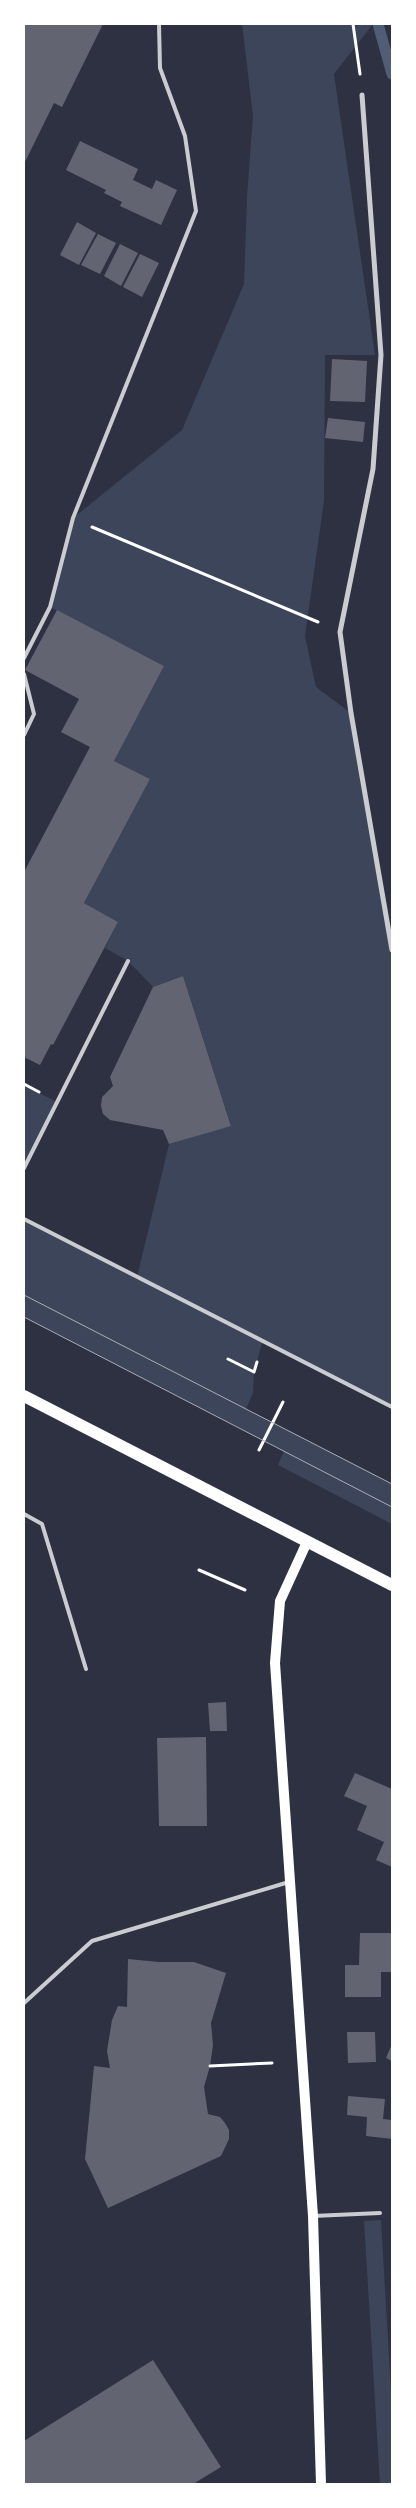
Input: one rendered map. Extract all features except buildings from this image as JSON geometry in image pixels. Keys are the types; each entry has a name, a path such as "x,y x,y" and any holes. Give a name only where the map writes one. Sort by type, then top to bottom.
{"main road":[{"path":"24,1396 392,1585"},
{"path":"307,1542 280,1600 276,1663 313,2216 321,2484"}],"street":[{"path":"362,95 381,355 373,469 340,632 351,713 392,950"}],"lane":[{"path":"24,658 50,607 73,518 196,212 185,136 160,68 159,24"},
{"path":"24,674 34,714 24,735"},
{"path":"24,1168 128,961"},
{"path":"24,1219 392,1407"},
{"path":"24,1514 42,1524 86,1669"},
{"path":"24,2003 92,1941 290,1882"},
{"path":"313,2216 380,2213"}],"path":[{"path":"353,24 362,95"},
{"path":"73,518 340,632"},
{"path":"228,1359 254,1372"},
{"path":"259,1450 284,1402"},
{"path":"199,1570 245,1590"},
{"path":"210,2066 272,2063"}],"shaded area":[{"path":"242,24 373,24 334,74 375,355 325,355 324,501 305,636 316,687 351,713 392,950 392,1407 263,1340 254,1372 253,1393 246,1409 392,1484 392,1524 278,1465 284,1451 24,1317 24,1219 137,1277 169,1144 231,1125 183,976 153,987 128,961 105,948 118,922 84,903 150,779 114,761 164,666 50,607 73,518 182,430 244,284 247,196 253,116"},
{"path":"24,1085 57,1102 24,1168"},
{"path":"381,2220 392,2407 392,2484 380,2484 364,2221"}],"waterway":[{"path":"378,24 392,74"}],"tram line":[{"path":"24,1295 392,1484"},
{"path":"24,1317 392,1507"}]}
